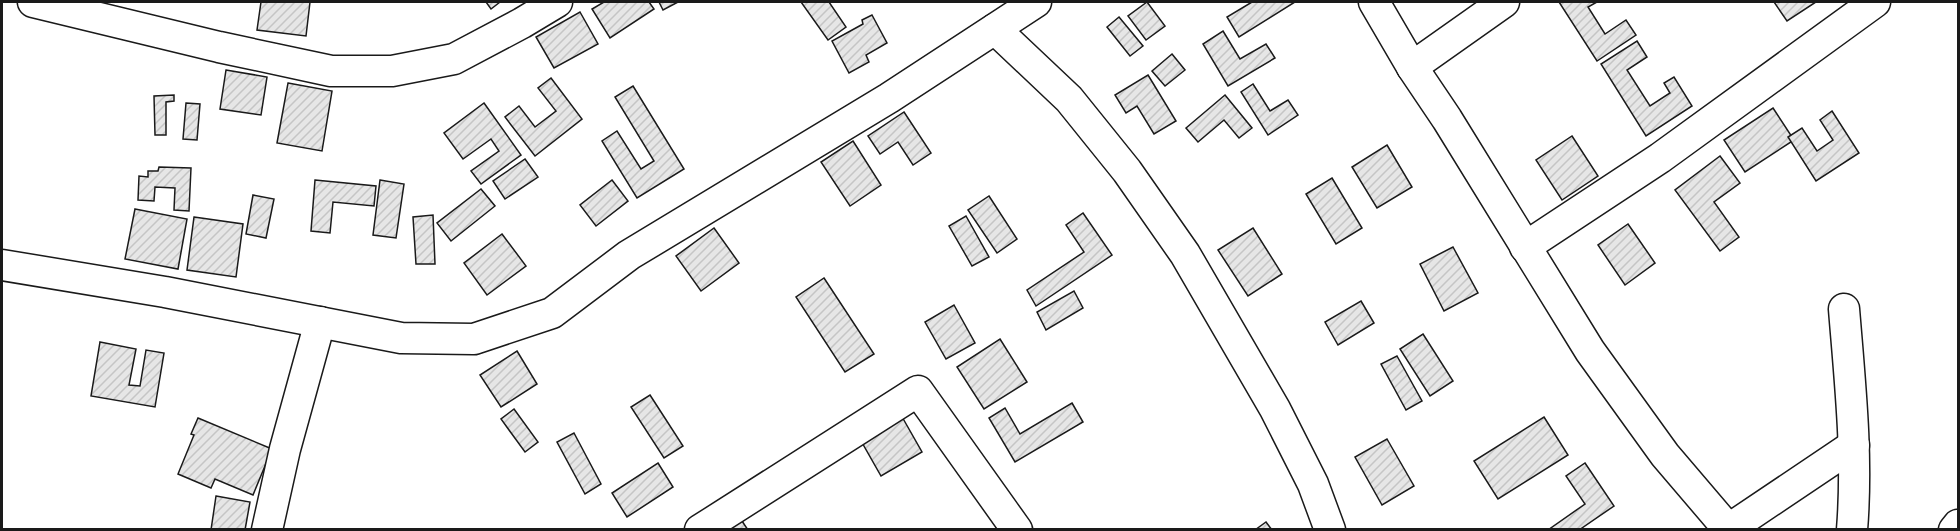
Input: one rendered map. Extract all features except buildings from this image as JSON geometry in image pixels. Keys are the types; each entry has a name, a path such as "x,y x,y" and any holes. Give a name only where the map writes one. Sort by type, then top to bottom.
{"street":[{"path":"33,2 184,39 320,68 372,71 392,71 454,58 557,2"},
{"path":"2,265 153,290 401,338 474,339 552,313 629,255 889,98 1036,2"},
{"path":"1374,2 1412,67 1453,129 1590,351 1665,455 1729,529 1854,445"},
{"path":"1412,67 1504,2"},
{"path":"1525,247 1660,158 1875,2"},
{"path":"995,29 1069,99 1127,171 1185,254 1275,409 1313,484 1330,530"},
{"path":"1844,309 1854,445 1855,492 1852,530"},
{"path":"267,530 285,449 320,322"},
{"path":"700,530 918,391 1017,530"},
{"path":"1954,530 1959,525"}]}
